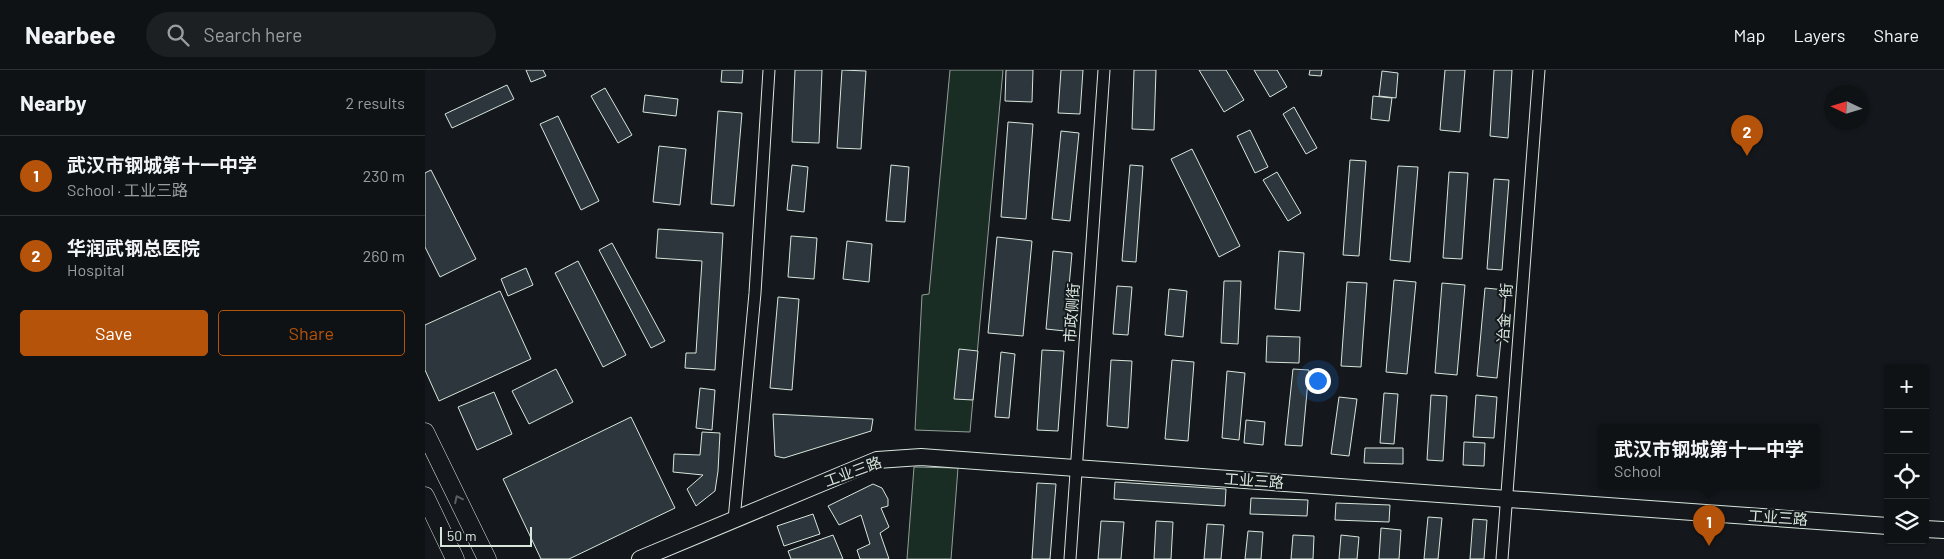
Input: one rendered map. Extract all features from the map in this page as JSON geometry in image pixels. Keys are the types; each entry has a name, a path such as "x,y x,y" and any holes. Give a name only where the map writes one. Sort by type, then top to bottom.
{"main road":[{"path":"425,432 487,559"},
{"name":"工业三路","path":"640,559 877,460 921,457 1884,526"},
{"path":"425,496 455,559"},
{"path":"1929,529 1944,530"}],"street":[{"path":"734,520 755,293 769,70"},
{"name":"市政侧街","path":"1071,559 1104,70"},
{"name":"冶金一街","path":"1502,559 1539,70"}],"green space":[{"path":"950,70 1003,70 970,432 915,430 922,295 929,294"},
{"path":"914,467 958,468 951,559 907,559"}],"building":[{"path":"526,70 543,70 546,76 531,82"},
{"path":"722,70 743,70 742,83 721,82"},
{"path":"795,70 822,70 819,143 792,142"},
{"path":"842,70 866,71 861,149 837,148"},
{"path":"1006,70 1033,70 1032,102 1005,101"},
{"path":"1061,70 1083,70 1080,114 1058,113"},
{"path":"1134,70 1156,70 1154,130 1132,129"},
{"path":"1199,70 1226,70 1244,100 1224,112"},
{"path":"1254,70 1277,70 1287,87 1270,97"},
{"path":"1310,70 1322,70 1321,76 1309,75"},
{"path":"1445,70 1465,70 1460,132 1440,130"},
{"path":"1494,70 1512,70 1508,138 1490,136"},
{"path":"1382,71 1398,73 1396,98 1379,96"},
{"path":"507,85 514,99 452,128 445,114"},
{"path":"605,88 632,135 618,143 591,96"},
{"path":"645,95 678,99 676,116 643,112"},
{"path":"1373,96 1392,98 1389,121 1371,119"},
{"path":"1294,107 1317,148 1306,154 1283,114"},
{"path":"718,111 742,113 734,206 711,204"},
{"path":"558,116 599,201 581,210 540,124"},
{"path":"1008,122 1033,124 1026,219 1001,217"},
{"path":"1250,130 1268,167 1255,173 1237,136"},
{"path":"1061,131 1079,133 1070,221 1052,219"},
{"path":"659,146 686,149 680,205 653,202"},
{"path":"1192,149 1240,246 1219,257 1171,159"},
{"path":"1350,160 1366,161 1359,256 1343,255"},
{"path":"792,165 808,167 804,212 787,210"},
{"path":"891,165 909,167 905,222 886,221"},
{"path":"1130,165 1143,166 1136,262 1122,261"},
{"path":"1398,166 1418,167 1410,262 1390,260"},
{"path":"431,170 476,259 440,277 425,247 425,173"},
{"path":"1277,172 1301,213 1288,221 1263,180"},
{"path":"1449,172 1468,173 1462,259 1443,258"},
{"path":"1494,179 1509,180 1502,270 1487,269"},
{"path":"658,229 723,233 715,370 685,368 686,353 696,353 702,261 656,258"},
{"path":"791,236 817,238 814,279 788,277"},
{"path":"997,237 1032,241 1023,336 988,333"},
{"path":"847,241 872,244 869,282 843,279"},
{"path":"612,243 665,341 651,348 599,250"},
{"path":"1053,251 1072,253 1065,331 1046,329"},
{"path":"1279,251 1304,253 1300,311 1275,309"},
{"path":"578,261 626,355 603,367 555,273"},
{"path":"526,268 533,285 508,296 501,279"},
{"path":"1394,280 1416,282 1407,374 1386,372"},
{"path":"1224,281 1241,281 1238,344 1221,343"},
{"path":"1347,282 1367,283 1361,367 1341,366"},
{"path":"1442,283 1465,285 1457,375 1435,373"},
{"path":"1117,286 1132,287 1128,335 1113,334"},
{"path":"1485,288 1506,290 1497,378 1477,376"},
{"path":"1169,289 1187,291 1183,337 1165,335"},
{"path":"500,291 531,359 439,401 425,370 425,325"},
{"path":"778,297 799,299 792,390 770,388"},
{"path":"1267,336 1300,337 1299,363 1266,362"},
{"path":"959,349 978,351 973,400 954,399"},
{"path":"1042,350 1064,351 1058,431 1037,430"},
{"path":"1001,352 1015,354 1009,418 995,417"},
{"path":"1111,360 1132,361 1128,428 1107,426"},
{"path":"1172,360 1194,362 1188,441 1165,439"},
{"path":"556,369 573,402 529,424 512,391"},
{"path":"1293,369 1309,370 1302,446 1285,445"},
{"path":"1227,371 1245,373 1239,440 1222,438"},
{"path":"700,388 715,390 712,430 696,428"},
{"path":"494,392 512,434 477,450 458,407"},
{"path":"1384,393 1398,394 1394,444 1380,443"},
{"path":"1431,395 1447,396 1443,461 1427,460"},
{"path":"1476,395 1497,397 1494,438 1473,437"},
{"path":"1339,397 1357,399 1349,456 1331,454"},
{"path":"773,414 873,419 871,431 784,458 775,456"},
{"path":"631,417 675,508 569,559 541,559 503,479"},
{"path":"1246,420 1265,422 1263,445 1244,443"},
{"path":"702,432 720,433 718,471 715,491 696,506 687,489 703,475 673,472 674,454 700,455"},
{"path":"1464,442 1485,443 1484,466 1463,465"},
{"path":"1365,448 1403,448 1403,464 1364,463"},
{"path":"1115,482 1226,489 1225,506 1114,499"},
{"path":"1037,483 1056,484 1050,559 1032,559"},
{"path":"873,484 882,488 888,499 888,506 881,508 889,527 880,533 889,559 860,559 857,550 870,544 861,515 839,525 828,506"},
{"path":"1251,498 1308,500 1307,516 1250,514"},
{"path":"1336,503 1390,505 1389,522 1335,520"},
{"path":"813,514 820,534 784,546 777,526"},
{"path":"1428,517 1442,518 1438,559 1424,559"},
{"path":"1473,519 1487,520 1484,559 1470,559"},
{"path":"1101,521 1124,522 1121,559 1098,559"},
{"path":"1156,521 1173,522 1171,559 1154,559"},
{"path":"1207,524 1224,525 1221,559 1204,559"},
{"path":"1381,528 1401,530 1399,559 1379,559"},
{"path":"1248,531 1263,532 1261,559 1245,559"},
{"path":"833,535 843,559 791,559 788,551"},
{"path":"1293,535 1314,536 1313,559 1291,559"},
{"path":"1341,535 1359,537 1357,559 1339,559"}],"place":[{"name":"华润武钢总医院","path":"1747,156"},
{"name":"武汉市钢城第十一中学","path":"1709,546"}]}
